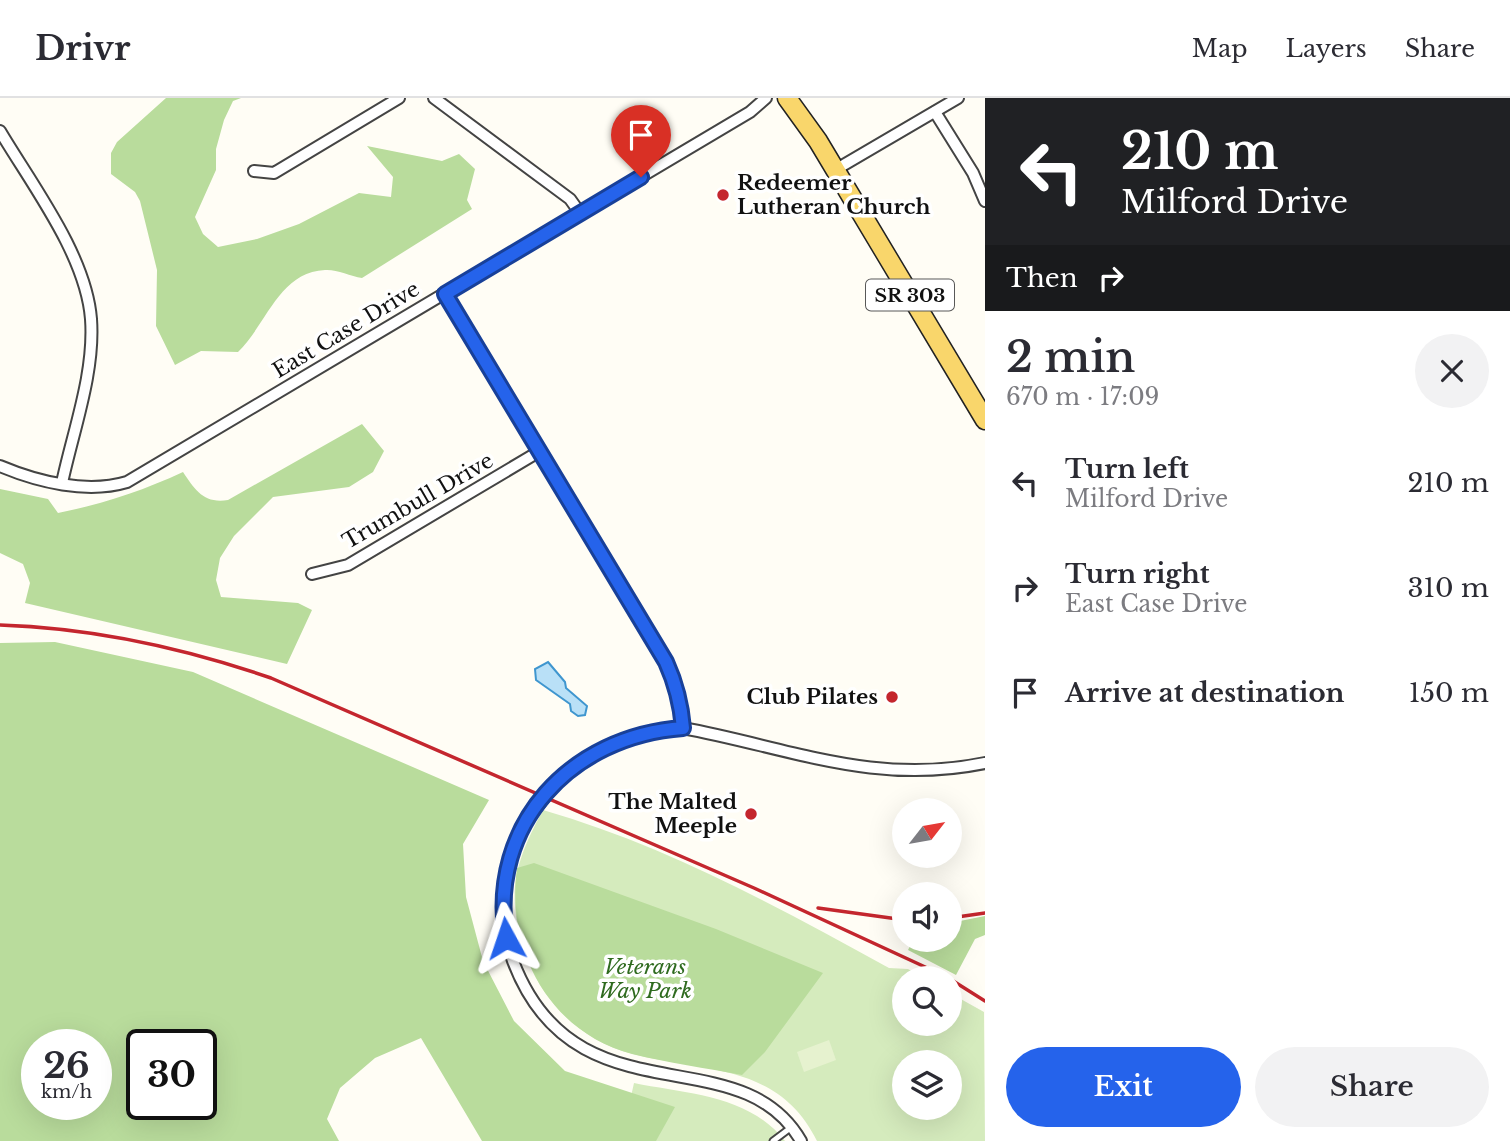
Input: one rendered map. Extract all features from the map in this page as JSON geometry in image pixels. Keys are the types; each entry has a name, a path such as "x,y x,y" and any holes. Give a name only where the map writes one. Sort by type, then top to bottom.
{"main road":[{"name":"SR 303","path":"787,98 835,170 985,420"}],"street":[{"path":"254,171 274,173 399,98"},
{"path":"434,98 570,199 580,213"},
{"name":"East Case Drive","path":"0,466 19,474 62,483 109,487 128,482 750,112 766,98"},
{"path":"835,170 958,98"},
{"path":"935,112 973,173 985,201"},
{"path":"0,131 69,249 88,297 91,321 88,362 62,483"},
{"path":"445,294 666,662 678,692 683,728"},
{"name":"Trumbull Drive","path":"312,573 348,565 540,451"},
{"path":"801,1141 792,1127 763,1102 735,1088 657,1074 602,1059 570,1039 543,1014 516,968 504,922 508,862 525,822 557,782 586,757 604,747 645,734 683,728 873,770 931,772 985,763"}],"lane":[{"path":"772,1141 792,1127"}],"green space":[{"path":"166,98 241,98 233,101 224,120 216,149 216,170 195,217 203,234 218,247 257,239 299,224 359,193 391,197 393,177 367,146 442,161 459,154 475,169 467,200 472,209 362,278 325,270 309,273 285,289 238,352 201,351 175,365 156,326 157,270 140,201 135,192 111,174 111,153 117,142"},
{"path":"362,424 384,451 373,472 349,487 273,497 234,536 220,558 216,580 221,597 298,603 312,610 287,664 25,603 30,583 23,564 0,553 0,489 48,499 58,513 122,496 183,472 196,490 206,498 228,500"},
{"path":"55,642 193,672 489,800 463,844 466,897 483,961 514,1021 565,1071 675,1107 656,1141 482,1141 421,1038 375,1058 340,1088 327,1119 339,1141 0,1141 0,643"},
{"name":"Veterans Way Park","path":"543,810 588,824 677,859 763,900 892,968 892,1036 962,1036 962,1000 984,1012 985,1141 817,1141 801,1116 782,1097 761,1084 712,1069 633,1054 596,1039 579,1028 550,1000 530,966 523,947 515,909 515,892 516,876 526,845"},
{"path":"534,863 716,929 823,973 765,1052 742,1075 632,1054 603,1043 577,1027 556,1007 539,983 527,957 519,929 515,899 517,868"},
{"path":"985,916 985,935 975,939 961,966 939,966 912,952 962,952 962,921"},
{"path":"829,1040 836,1060 804,1072 797,1052"},
{"path":"634,1083 696,1094 736,1105 754,1114 785,1141 621,1141"}],"water":[{"path":"548,662 565,682 566,688 587,706 585,715 578,716 571,711 570,704 536,680 535,669"}],"railway":[{"path":"0,625 69,630 137,641 205,657 271,678 754,888 923,966"},
{"path":"818,908 892,918"},
{"path":"962,916 985,913"},
{"path":"962,987 985,1001"}],"place":[{"name":"Redeemer Lutheran Church","path":"723,195"},
{"name":"Club Pilates","path":"892,697"},
{"name":"The Malted Meeple","path":"751,814"}],"route":[{"path":"506,938 503,906 508,862 515,842 539,800 586,757 622,740 667,729 683,728 682,715 676,684 666,662 445,294 641,177"}]}
